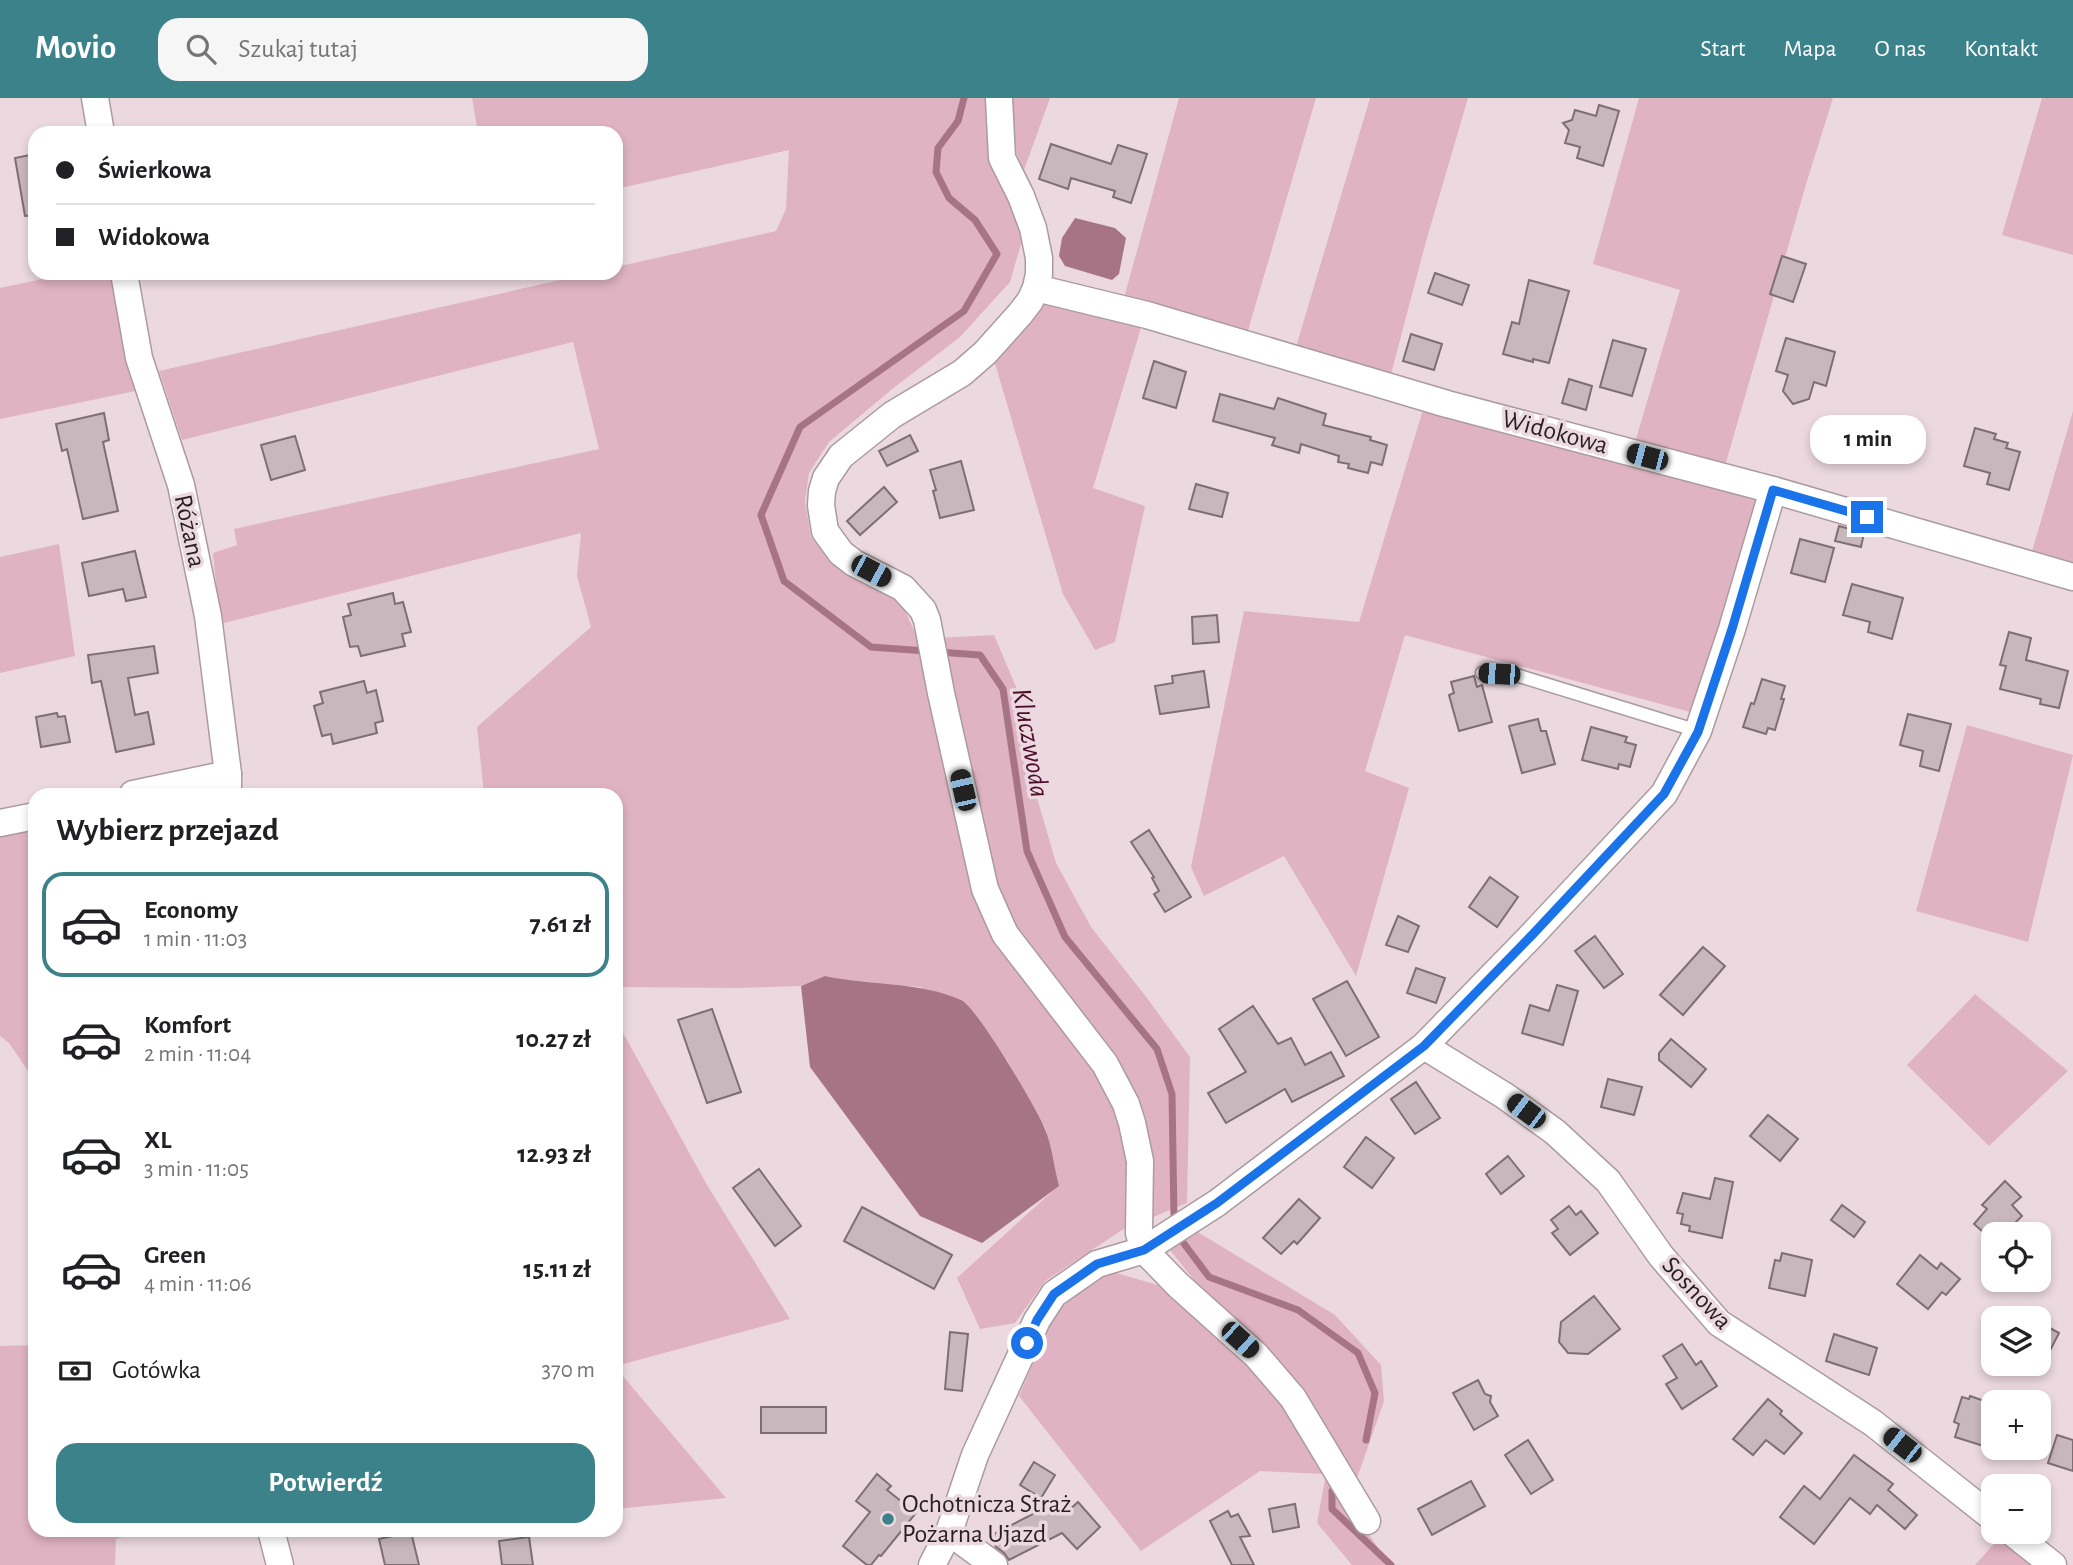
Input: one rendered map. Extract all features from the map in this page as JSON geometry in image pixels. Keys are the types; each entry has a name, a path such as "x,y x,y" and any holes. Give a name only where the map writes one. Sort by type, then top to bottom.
{"street":[{"path":"95,98 100,126"},
{"path":"999,98 1002,158 1021,196 1037,248 1039,274 1036,288 1020,314 985,353 962,373 892,415 841,456 826,478 822,491 825,531 841,553 854,563 903,587 928,620 985,889 1005,934 1105,1064 1126,1104 1140,1161 1139,1233 1144,1250 1178,1285 1256,1355 1293,1398 1367,1521"},
{"name":"Różana","path":"125,280 139,358 181,485 208,616 228,784"},
{"name":"Widokowa","path":"1036,288 1147,315 1447,404 1773,490 2073,577"},
{"path":"932,1565 949,1532 975,1455 1037,1320 1054,1294 1097,1264 1144,1250 1250,1180 1424,1046 1664,794 1698,732 1773,490"},
{"path":"190,788 228,784"},
{"path":"0,823 28,817"},
{"name":"Sosnowa","path":"1424,1046 1505,1096 1555,1132 1608,1181 1661,1256 1719,1323 1873,1423 1981,1508"},
{"path":"949,1532 994,1565"},
{"path":"273,1537 280,1565"},
{"path":"2026,1544 2053,1565"}],"lane":[{"path":"1482,673 1516,675 1698,732"}],"shaded area":[{"path":"472,98 989,98 1023,237 1010,282 960,337 829,442 809,473 805,501 811,537 836,567 901,602 918,639 994,635 1020,696 1028,767 1056,863 1091,927 1190,1057 1187,1203 1122,1230 1045,1281 1015,1323 980,1329 957,1278 1058,1186 1046,1129 1007,1060 921,987 853,982 825,976 801,986 623,987 623,788 483,788 477,727 591,627 577,576 581,533 220,624 213,553 237,545 234,529 599,449 573,342 182,440 159,371 560,280 623,280 623,265 776,231 786,209 789,150 623,187 623,126 477,126"},
{"path":"1010,98 1050,98 1024,170 1010,139"},
{"path":"1179,98 1316,98 1247,334 1124,298"},
{"path":"1370,98 1468,98 1391,374 1296,347"},
{"path":"1639,98 1833,98 1725,466 1636,439 1680,290 1593,264"},
{"path":"2042,98 2073,98 2073,255 2002,235"},
{"path":"1075,218 1115,228 1126,238 1119,274 1112,280 1065,266 1059,256 1062,238"},
{"path":"38,280 113,280 141,390 0,419 0,288"},
{"path":"1065,297 1143,321 1093,488 1145,506 1115,642 1095,650 1063,594 994,360 1039,305"},
{"path":"1425,403 1759,501 1694,713 1405,635 1365,771 1409,788 1356,976 1284,856 1204,896 1191,867 1244,611 1359,622"},
{"path":"2073,411 2073,568 2031,555"},
{"path":"59,544 75,656 0,673 0,557"},
{"path":"1967,725 2073,755 2028,942 1916,911"},
{"path":"28,830 28,1071 9,1043 0,1036 0,836"},
{"path":"825,976 928,990 961,1000 969,1006 1006,1060 1040,1118 1059,1186 982,1243 920,1216 810,1067 801,986"},
{"path":"1975,994 2068,1071 1989,1146 1907,1065"},
{"path":"623,1033 707,1185 790,1319 623,1364"},
{"path":"1196,1231 1335,1315 1381,1365 1384,1401 1356,1481 1170,1250"},
{"path":"1113,1272 1171,1289 1258,1366 1380,1551 1395,1565 1352,1565 1317,1523 1326,1474 1260,1471 1141,1551 1019,1396 1055,1312 1080,1290"},
{"path":"28,1345 28,1537 123,1537 116,1539 115,1565 0,1565 0,1346"},
{"path":"623,1376 726,1498 623,1508"},
{"path":"1994,1544 2011,1544 2037,1565 1975,1565"}],"building":[{"path":"1599,105 1619,111 1603,166 1577,158 1580,147 1565,143 1569,130 1563,123 1572,120 1575,110 1596,116"},
{"path":"1051,144 1111,164 1118,145 1147,154 1131,203 1113,197 1115,191 1071,178 1068,189 1039,179"},
{"path":"28,155 28,216 25,216 15,158"},
{"path":"1782,256 1806,264 1793,302 1770,294"},
{"path":"1435,273 1469,285 1462,305 1428,293"},
{"path":"1529,280 1569,291 1549,363 1503,354 1512,322 1519,324"},
{"path":"1411,334 1442,344 1434,370 1403,361"},
{"path":"1786,338 1835,352 1826,386 1814,382 1809,399 1793,404 1783,391 1788,375 1776,371"},
{"path":"1613,340 1646,349 1632,396 1600,387"},
{"path":"1154,361 1186,372 1176,408 1143,398"},
{"path":"1569,379 1592,386 1586,410 1562,403"},
{"path":"1220,394 1274,409 1278,398 1326,414 1323,425 1371,437 1370,440 1387,445 1382,465 1371,462 1368,473 1348,468 1349,464 1338,462 1339,456 1301,444 1299,453 1272,445 1275,438 1213,421"},
{"path":"104,413 109,440 103,442 118,511 83,519 67,449 62,451 56,424"},
{"path":"1975,428 1996,434 1994,439 2008,443 2006,448 2020,452 2009,490 1987,484 1990,473 1964,466"},
{"path":"910,435 918,451 887,466 879,451"},
{"path":"295,436 305,470 271,480 261,445"},
{"path":"961,461 974,510 940,518 930,470"},
{"path":"1196,484 1228,493 1222,517 1189,509"},
{"path":"884,487 897,502 860,535 847,521"},
{"path":"1839,526 1864,533 1861,547 1835,541"},
{"path":"1800,539 1834,548 1825,582 1791,573"},
{"path":"135,551 146,597 126,601 123,589 89,596 82,563"},
{"path":"1852,584 1903,598 1892,639 1868,632 1870,622 1843,615"},
{"path":"393,593 395,604 403,602 411,632 402,634 405,646 361,656 358,646 350,647 343,617 351,615 348,604"},
{"path":"1217,615 1219,642 1193,644 1192,617"},
{"path":"2009,632 2031,638 2026,660 2068,671 2059,708 2040,704 2041,699 2000,689 2006,666 2000,665"},
{"path":"154,646 158,673 128,678 135,715 148,712 154,744 116,752 101,681 92,683 88,655"},
{"path":"1204,671 1209,707 1160,714 1155,686 1173,683 1172,676"},
{"path":"1474,676 1477,687 1482,685 1492,722 1459,731 1449,695 1454,693 1451,682"},
{"path":"1762,679 1785,686 1775,730 1768,728 1766,734 1743,727"},
{"path":"364,681 367,693 376,690 383,721 375,723 377,733 333,744 331,734 322,736 314,706 323,703 320,692"},
{"path":"57,713 58,717 65,716 70,742 41,747 36,717"},
{"path":"1908,714 1951,724 1939,771 1920,766 1923,751 1900,745"},
{"path":"1538,719 1541,731 1546,731 1555,764 1522,773 1509,726"},
{"path":"1591,727 1627,737 1625,742 1636,745 1630,767 1619,764 1618,769 1582,760"},
{"path":"1149,830 1191,897 1165,912 1154,894 1159,891 1152,878 1154,877 1131,842"},
{"path":"1490,877 1518,897 1497,927 1469,907"},
{"path":"1398,916 1419,926 1408,952 1386,945"},
{"path":"1595,936 1623,974 1604,988 1575,951"},
{"path":"1703,947 1725,966 1683,1015 1660,995"},
{"path":"1416,968 1445,978 1436,1003 1407,993"},
{"path":"1347,981 1379,1037 1346,1056 1313,999"},
{"path":"1557,985 1578,991 1563,1045 1522,1033 1530,1005 1549,1011"},
{"path":"1253,1006 1278,1044 1291,1038 1305,1065 1331,1052 1344,1076 1292,1102 1285,1089 1226,1123 1208,1093 1246,1072 1219,1029"},
{"path":"712,1009 741,1092 707,1103 678,1020"},
{"path":"1671,1039 1706,1069 1691,1087 1659,1060 1659,1053"},
{"path":"1608,1079 1642,1087 1634,1115 1601,1107"},
{"path":"1416,1082 1440,1118 1415,1134 1391,1099"},
{"path":"1768,1115 1798,1139 1780,1161 1750,1136"},
{"path":"1366,1137 1394,1158 1372,1188 1344,1167"},
{"path":"1508,1156 1524,1176 1501,1194 1486,1174"},
{"path":"759,1169 801,1226 775,1246 733,1188"},
{"path":"1715,1178 1733,1182 1722,1238 1689,1231 1690,1226 1681,1224 1683,1214 1677,1213 1683,1193 1710,1199"},
{"path":"2005,1181 2021,1197 2012,1205 2022,1216 2016,1222 1981,1222 1981,1230 1974,1224 1987,1209 1982,1205"},
{"path":"1299,1199 1320,1218 1297,1244 1294,1241 1281,1254 1263,1238"},
{"path":"1842,1205 1865,1222 1854,1237 1831,1220"},
{"path":"1569,1206 1576,1215 1581,1211 1598,1233 1570,1255 1552,1233 1558,1229 1551,1220"},
{"path":"862,1207 952,1255 934,1289 844,1241"},
{"path":"1782,1253 1812,1260 1805,1296 1769,1288 1775,1260 1780,1261"},
{"path":"1920,1255 1937,1269 1941,1263 1960,1279 1946,1295 1942,1292 1928,1309 1897,1284"},
{"path":"1594,1296 1620,1329 1588,1354 1568,1353 1559,1342 1561,1322"},
{"path":"2051,1329 2059,1333 2051,1349"},
{"path":"950,1332 968,1334 962,1391 945,1389"},
{"path":"1834,1334 1877,1348 1869,1375 1826,1361"},
{"path":"1682,1344 1696,1365 1701,1361 1717,1386 1682,1409 1666,1384 1677,1378 1663,1356"},
{"path":"1478,1380 1485,1394 1491,1396 1490,1402 1498,1416 1474,1430 1453,1393"},
{"path":"1970,1396 1981,1400 1981,1445 1955,1437 1959,1424 1954,1422 1962,1397 1969,1399"},
{"path":"1768,1399 1782,1411 1780,1414 1802,1433 1784,1454 1766,1440 1753,1455 1733,1439"},
{"path":"761,1407 826,1407 826,1433 761,1433"},
{"path":"2057,1435 2073,1440 2073,1471 2048,1463"},
{"path":"1528,1440 1553,1480 1531,1494 1505,1455"},
{"path":"1854,1455 1893,1484 1888,1490 1917,1515 1905,1529 1877,1505 1870,1514 1850,1498 1814,1544 1780,1517 1804,1486 1820,1499"},
{"path":"1034,1462 1055,1475 1041,1498 1020,1485"},
{"name":"Ochotnicza Straż Pożarna Ujazd","path":"877,1474 891,1486 887,1490 916,1513 881,1556 871,1565 867,1565 843,1546 870,1512 856,1501"},
{"path":"1471,1481 1485,1506 1432,1535 1418,1509"},
{"path":"1058,1501 1067,1512 1078,1502 1100,1527 1077,1549 1062,1533 1009,1560 996,1547 990,1536"},
{"path":"1295,1504 1299,1527 1273,1532 1269,1509"},
{"path":"1228,1511 1231,1517 1238,1514 1250,1536 1240,1537 1254,1565 1232,1565 1210,1521"},
{"path":"412,1537 419,1565 385,1565 379,1539"},
{"path":"529,1537 533,1565 502,1565 499,1541"}],"waterway":[{"name":"Kluczwoda","path":"926,651 871,647 784,581 761,515 800,427 964,311 997,254 975,220 949,198 936,172 938,148 958,121 964,98"},
{"name":"Kluczwoda","path":"938,652 980,655 1003,689 1027,851 1065,937 1157,1049 1172,1094 1174,1218"},
{"name":"Kluczwoda","path":"1182,1241 1209,1277 1298,1310 1358,1353 1375,1393 1366,1440"},
{"name":"Kluczwoda","path":"1332,1491 1332,1509 1391,1565"}],"place":[{"name":"Ochotnicza Straż Pożarna Ujazd","path":"888,1519"}],"route":[{"path":"1027,1343 1037,1320 1054,1294 1097,1264 1144,1250 1217,1203 1424,1046 1664,794 1698,732 1773,490 1867,517"}]}
